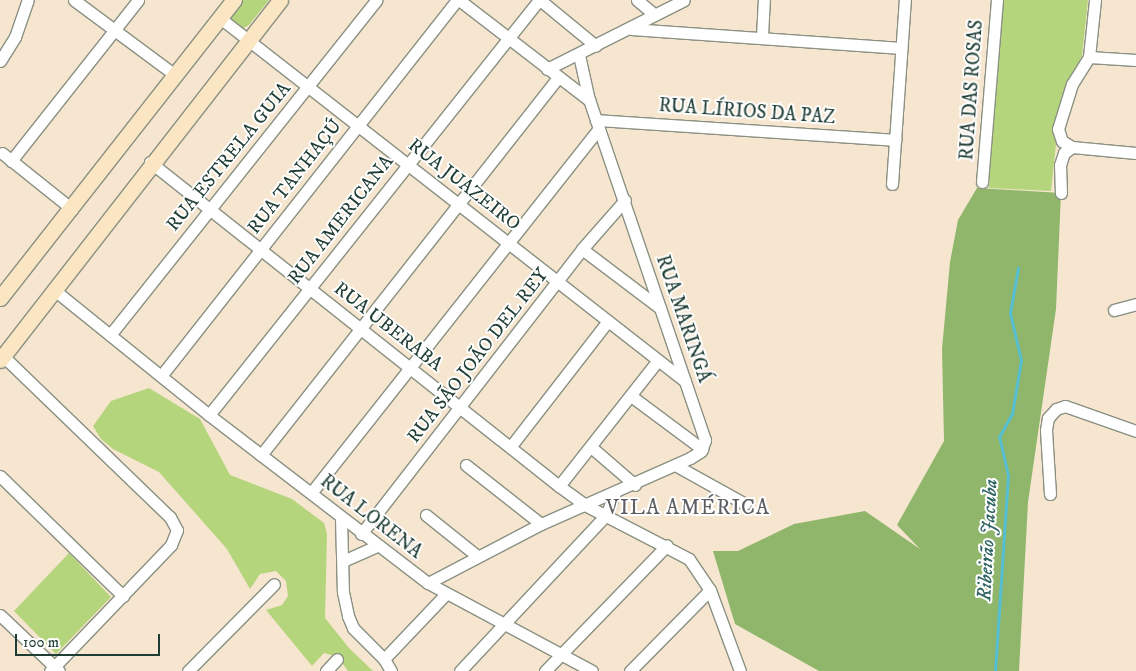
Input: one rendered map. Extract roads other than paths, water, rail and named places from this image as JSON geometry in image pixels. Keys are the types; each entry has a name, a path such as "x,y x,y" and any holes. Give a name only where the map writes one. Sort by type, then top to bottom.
{"street":[{"path":"0,61 15,37 28,0"},
{"path":"74,0 175,75"},
{"path":"72,209 6,157 138,0"},
{"path":"0,298 72,209 234,0"},
{"path":"0,615 54,670 175,538 177,530 170,517 2,358 150,162 280,0"},
{"name":"RUA ESTRELA GUIA","path":"110,335 376,0"},
{"path":"458,0 589,100"},
{"name":"RUA TANHAÇÚ","path":"161,376 358,124 458,0"},
{"path":"539,0 596,46"},
{"name":"RUA AMERICANA","path":"209,415 539,0"},
{"path":"637,0 655,15"},
{"path":"547,69 631,29 684,0"},
{"path":"762,36 764,0"},
{"path":"892,184 905,0"},
{"name":"RUA DAS ROSAS","path":"982,182 997,0"},
{"path":"1095,0 1089,57 1072,84 1061,112 1058,129 1062,141 1072,147 1136,153"},
{"name":"RUA JUAZEIRO","path":"220,18 685,381"},
{"path":"631,29 762,36 901,48"},
{"name":"RUA MARINGÁ","path":"579,55 589,100 625,200 705,440 702,449"},
{"path":"1089,57 1136,60"},
{"path":"261,455 558,77"},
{"path":"311,493 509,242 597,124"},
{"name":"RUA LÍRIOS DA PAZ","path":"597,124 895,140"},
{"path":"1061,193 1060,165 1064,153 1072,147"},
{"name":"RUA UBERABA","path":"150,162 462,407 559,486 585,505 667,546 693,563 710,590 740,671"},
{"name":"RUA SÃO JOÃO DEL REY","path":"360,534 462,407 582,249 625,200"},
{"path":"582,249 660,308"},
{"name":"RUA LORENA","path":"53,289 360,534 428,583 476,556 541,524 635,485 702,449"},
{"path":"1114,310 1136,304"},
{"path":"511,446 608,321"},
{"path":"559,486 658,360"},
{"path":"631,396 702,449"},
{"path":"1050,494 1046,430 1052,414 1065,406 1136,431"},
{"path":"590,447 635,485"},
{"path":"466,465 541,524"},
{"path":"674,465 745,504"},
{"path":"0,476 123,596"},
{"path":"460,671 506,626 606,515 615,493"},
{"path":"426,515 476,556"},
{"path":"342,518 343,592 353,628 384,659 391,671"},
{"path":"343,561 376,546"},
{"path":"545,671 667,546"},
{"path":"428,583 592,671"},
{"path":"188,671 274,584"},
{"path":"630,671 710,590"},
{"path":"384,659 446,594"},
{"path":"326,671 337,659"}],"waterway":[{"name":"Ribeirão Jacuba","path":"995,671 1008,475 999,437 1012,414 1021,360 1010,313 1018,268"}],"district":[{"name":"VILA AMÉRICA","path":"688,508"}]}
